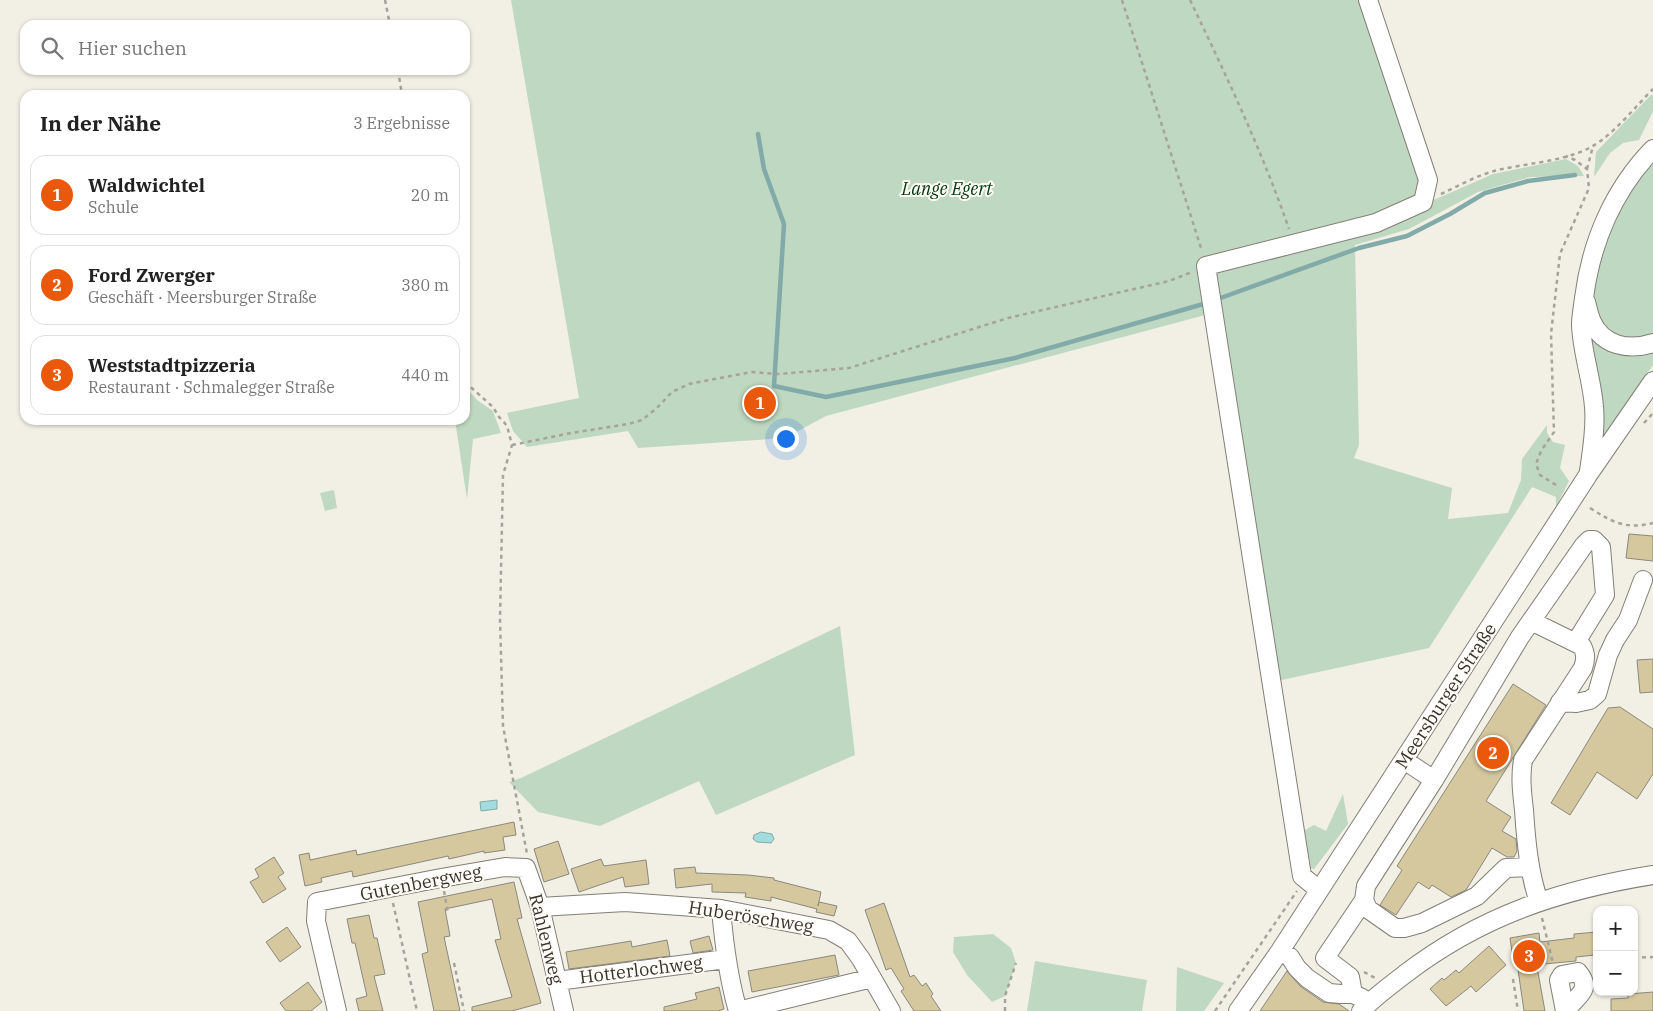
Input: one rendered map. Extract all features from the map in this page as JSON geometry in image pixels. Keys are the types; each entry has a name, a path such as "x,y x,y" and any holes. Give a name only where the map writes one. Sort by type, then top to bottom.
{"street":[{"path":"1312,885 1302,876 1206,266 1376,223 1423,202 1428,180 1368,0"},
{"path":"1588,475 1594,440 1594,406 1581,322 1586,282 1593,252 1610,210 1627,180 1652,146"},
{"path":"1584,297 1591,320 1599,332 1609,341 1629,348 1653,344"},
{"name":"Meersburger Straße","path":"1238,1011 1280,951 1312,885 1404,760 1588,475 1653,381"},
{"path":"1576,642 1605,595 1601,547 1594,540 1589,540 1584,545 1520,636 1434,780 1366,886 1364,900 1325,958 1350,977 1353,994 1365,1008 1430,955 1461,936 1540,908 1575,890 1653,875"},
{"path":"1560,702 1576,703 1590,700 1597,694 1608,656 1615,640 1628,620 1643,580"},
{"path":"1531,621 1576,642 1582,646 1585,652 1583,668 1523,760 1521,772 1530,866 1540,908"},
{"path":"1404,760 1434,780"},
{"path":"1364,900 1368,909 1395,928 1404,928 1422,922 1477,896 1506,868 1530,866"},
{"name":"Gutenbergweg","path":"337,1011 316,921 317,902 505,867 526,868"},
{"name":"Rahlenweg","path":"526,868 540,907 564,1011"},
{"name":"Huberöschweg","path":"540,907 625,902 721,909 829,930 848,941 872,978 890,1011"},
{"name":"Hotterlochweg","path":"721,909 726,959 731,989 738,1011"},
{"path":"1280,951 1290,957 1307,978 1329,993 1353,994"},
{"name":"Hotterlochweg","path":"557,981 726,959"},
{"path":"1578,972 1583,978 1585,987 1582,994 1572,1002 1566,1011 1559,980 1562,975 1578,972"},
{"path":"738,1011 872,978"}],"path":[{"path":"385,0 389,20"},
{"path":"512,446 642,420 672,392 689,384 751,372 773,372 779,374 849,368 1008,318 1169,282 1206,266 1122,0"},
{"path":"1190,0 1280,202 1294,244"},
{"path":"399,75 401,90"},
{"path":"1423,202 1492,171 1579,153 1593,146 1610,132 1653,89"},
{"path":"1556,485 1540,475 1536,464 1541,451 1554,432 1551,334 1560,254 1589,188 1587,169 1593,146"},
{"path":"1566,156 1587,169"},
{"path":"470,386 493,407 507,426 512,446 503,475 500,619 503,726 527,854 526,868"},
{"path":"1590,508 1620,525 1640,526 1653,523"},
{"path":"441,878 448,914"},
{"path":"1215,1011 1312,885"},
{"path":"390,888 408,978 417,1011"},
{"path":"1540,908 1554,970 1562,975"},
{"path":"1638,958 1653,956"},
{"path":"454,963 464,1011"},
{"path":"1005,1011 1005,996 1016,963"},
{"path":"1513,979 1518,1011"}],"green space":[{"name":"Lange Egert","path":"511,0 1367,0 1421,169 1421,189 1405,207 1436,199 1493,174 1566,159 1578,166 1584,176 1530,177 1478,192 1409,229 1355,245 1359,445 1354,458 1452,488 1448,519 1508,513 1521,480 1522,459 1547,425 1547,433 1553,442 1565,445 1560,468 1569,481 1556,507 1556,497 1532,487 1429,648 1277,681 1209,314 826,416 785,438 638,448 628,431 527,447 513,431 507,413 579,398"},
{"path":"1653,95 1653,111 1639,140 1623,143 1610,153 1594,177 1596,152"},
{"path":"1653,158 1653,336 1645,340 1615,337 1604,328 1590,302 1595,256 1621,200"},
{"path":"1587,331 1601,346 1614,353 1642,356 1653,352 1653,365 1599,443"},
{"path":"470,392 477,400 493,411 501,433 473,439 467,499 456,425 470,425"},
{"path":"334,490 337,508 325,511 320,493"},
{"path":"840,626 855,755 716,815 699,781 600,826 538,812 509,782 521,778"},
{"path":"1343,794 1348,824 1314,869 1309,868 1300,833 1314,825 1326,831"},
{"path":"993,934 1011,948 1016,963 1005,996 992,1002 967,975 953,952 954,937"},
{"path":"1035,961 1147,980 1142,1011 1027,1011"},
{"path":"1177,967 1224,983 1204,1011 1176,1011"}],"water":[{"path":"497,800 497,809 481,811 480,802"},
{"path":"761,832 772,834 774,839 771,843 757,842 753,839 754,835"}],"building":[{"path":"1629,534 1653,536 1653,561 1626,558"},
{"path":"1653,659 1653,692 1640,693 1637,660"},
{"path":"1513,684 1546,705 1486,801 1511,817 1502,831 1516,839 1517,851 1514,857 1507,857 1492,848 1466,890 1451,897 1432,885 1429,889 1418,882 1396,915 1380,905 1402,870 1397,866"},
{"path":"1620,707 1653,729 1653,774 1637,799 1597,772 1570,815 1551,803 1608,708"},
{"path":"514,822 516,835 503,837 505,850 484,853 484,851 449,859 448,856 353,877 352,871 321,878 322,882 305,886 299,855 309,853 310,860 356,850 357,855"},
{"path":"558,841 569,874 544,882 534,849"},
{"path":"274,857 284,873 278,877 286,889 263,903 250,882 259,877 255,869"},
{"path":"601,859 604,866 646,860 649,884 625,887 623,877 579,892 571,869"},
{"path":"695,867 696,873 774,878 774,880 821,892 818,906 819,902 837,906 834,916 816,912 817,909 771,897 771,901 745,897 746,893 712,892 712,884 676,888 674,869"},
{"path":"514,882 522,918 517,919 541,1003 512,1011 472,1011 472,1007 512,997 495,940 501,939 492,899 445,909 450,936 444,937 460,1011 434,1011 422,954 428,952 418,902"},
{"path":"884,903 910,977 914,975 922,986 926,983 933,994 931,996 941,1011 914,1011 901,991 904,989 891,968 886,970 865,910"},
{"path":"369,915 374,938 377,938 385,974 374,976 383,1011 359,1011 356,999 367,996 355,943 352,943 347,919"},
{"path":"287,927 301,947 280,962 266,942"},
{"path":"1593,932 1593,955 1576,957 1576,961 1544,964 1544,966 1537,967 1545,1011 1524,1011 1516,956 1513,959 1510,938 1539,933 1540,942 1574,938 1574,934"},
{"path":"709,936 713,950 693,953 690,941"},
{"path":"667,940 670,956 569,969 566,952 631,941 632,947"},
{"path":"1489,946 1506,965 1476,992 1471,986 1446,1006 1430,989 1442,978 1444,980 1456,970 1459,973"},
{"path":"835,955 839,975 752,992 748,971"},
{"path":"1287,971 1300,986 1323,1002 1339,1004 1349,1011 1260,1011"},
{"path":"308,982 322,1002 311,1011 286,1011 280,1003"},
{"path":"719,987 724,1009 718,1011 664,1011 664,1007 697,999 695,993"},
{"path":"1653,992 1653,1011 1611,1011 1611,999 1638,996 1638,993"}],"waterway":[{"path":"758,134 764,169 784,224 774,386 826,397 1015,358 1207,303"},
{"path":"1215,300 1359,248 1407,236 1485,193 1528,181 1575,175"}],"place":[{"name":"Waldwichtel","path":"760,403"},
{"name":"Ford Zwerger","path":"1493,753"},
{"name":"Weststadtpizzeria","path":"1529,956"}]}
